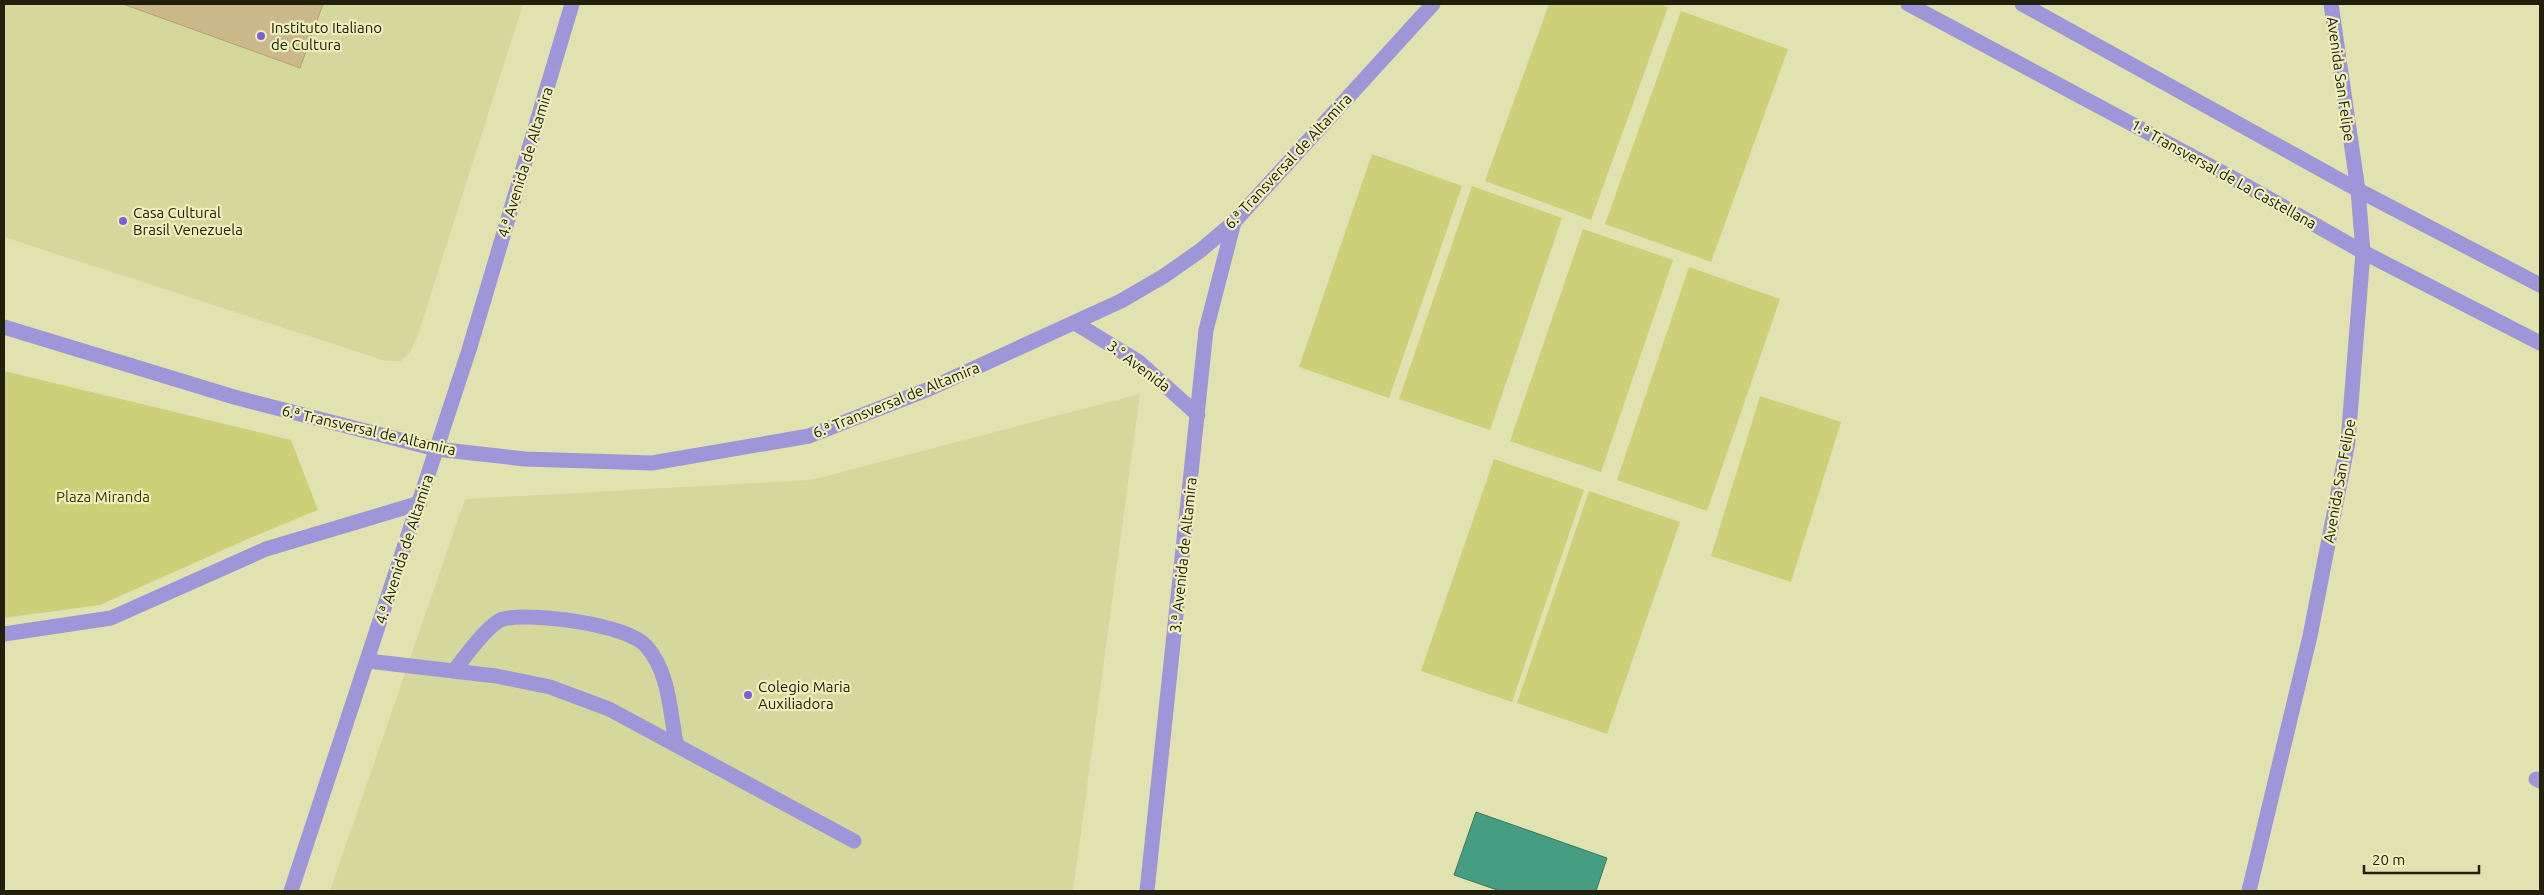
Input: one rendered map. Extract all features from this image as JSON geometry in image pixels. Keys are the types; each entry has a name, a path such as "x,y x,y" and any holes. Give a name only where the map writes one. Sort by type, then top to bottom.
{"street":[{"name":"4.ª Avenida de Altamira","path":"291,891 469,350 572,4"},
{"name":"6.ª Transversal de Altamira","path":"4,327 234,397 436,449 525,459 652,462 809,436 929,389 1121,301 1164,276 1201,250 1234,222 1433,4"},
{"name":"1.ª Transversal de La Castellana","path":"1908,4 2229,176 2363,252 2540,343"},
{"path":"2022,4 2358,190 2540,285"},
{"name":"Avenida San Felipe","path":"2249,891 2310,636 2348,442 2363,252 2358,190 2331,4"},
{"name":"3.ª Avenida de Altamira","path":"1147,891 1206,330 1234,222"},
{"name":"3.° Avenida","path":"1075,322 1139,362 1198,415"},
{"path":"4,634 110,618 266,548 420,503"},
{"path":"454,671 479,639 502,619 548,618 606,626 646,645 664,676 676,743"},
{"path":"368,661 496,676 550,687 609,709 676,743 854,841"}],"shaded area":[{"path":"4,4 523,4 418,335 410,352 401,361 386,361 4,237"},
{"name":"Colegio Maria Auxiliadora","path":"1140,394 1073,891 330,891 465,499 811,480"},
{"path":"1476,812 1607,858 1596,891 1500,891 1454,875"}],"green space":[{"path":"1549,4 1660,4 1668,7 1591,220 1485,181"},
{"path":"1681,11 1788,49 1711,262 1605,224"},
{"path":"1372,154 1462,186 1389,398 1299,367"},
{"path":"1472,186 1562,218 1490,430 1399,399"},
{"path":"1583,229 1673,260 1601,472 1510,441"},
{"path":"1689,267 1780,299 1707,511 1617,480"},
{"name":"Plaza Miranda","path":"4,371 291,440 318,510 100,605 4,618"},
{"path":"1760,396 1841,422 1791,582 1711,556"},
{"path":"1494,459 1584,490 1512,702 1421,671"},
{"path":"1589,491 1680,522 1607,734 1517,703"}],"building":[{"name":"Instituto Italiano de Cultura","path":"123,4 323,4 300,68"}],"place":[{"name":"Instituto Italiano de Cultura","path":"261,36"},
{"name":"Casa Cultural Brasil Venezuela","path":"123,221"},
{"name":"Colegio Maria Auxiliadora","path":"748,695"}]}
